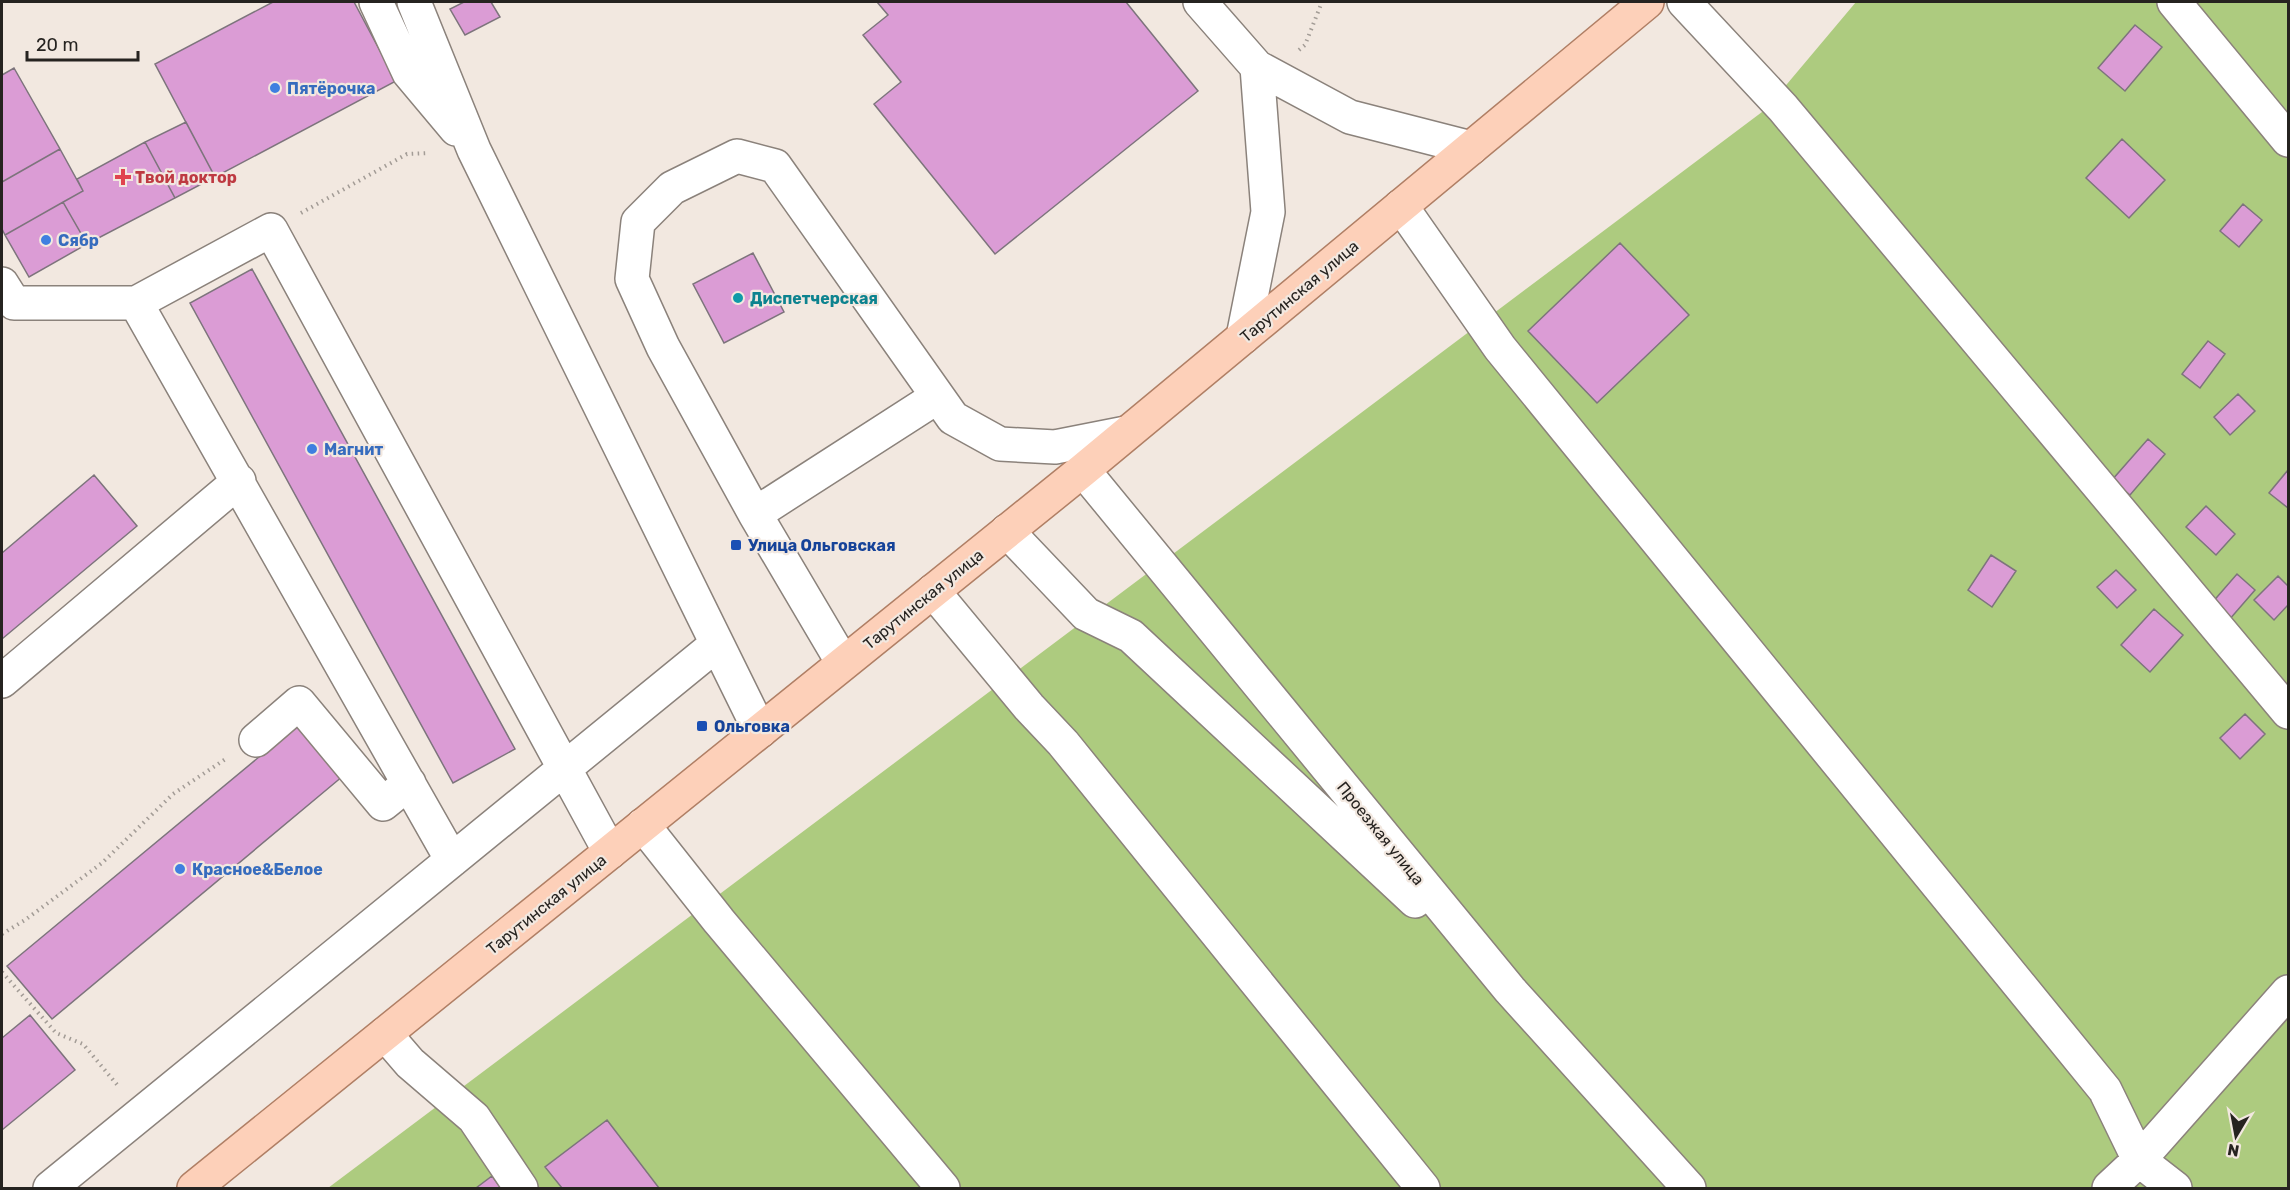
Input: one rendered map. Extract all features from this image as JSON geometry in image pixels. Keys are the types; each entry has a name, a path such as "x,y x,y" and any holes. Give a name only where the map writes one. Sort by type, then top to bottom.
{"main road":[{"name":"Тарутинская улица","path":"194,1188 1083,470 1647,2"}],"street":[{"path":"376,2 409,73 474,150"},
{"path":"414,2 474,150 760,731"},
{"path":"1200,2 1257,67 1350,117 1471,148"},
{"path":"1684,2 1790,117 2289,712"},
{"path":"2174,2 2289,140"},
{"path":"1243,337 1268,212 1257,67"},
{"path":"843,663 755,514 663,346 632,279 638,222 672,188 736,156 776,166 953,418 1000,444 1055,447 1126,433"},
{"path":"1401,206 1500,348 2105,1090 2139,1160 2175,1188"},
{"path":"6,300 136,303 271,230 610,852"},
{"path":"136,303 452,860"},
{"path":"755,514 937,397"},
{"name":"Проезжая улица","path":"1083,470 1510,990 1689,1188"},
{"path":"2,681 238,481"},
{"path":"1007,531 1086,614 1131,636 1510,990"},
{"path":"933,591 1029,707 1063,743 1423,1188"},
{"path":"50,1188 717,644"},
{"path":"256,740 299,703 382,804 409,783"},
{"path":"643,825 727,930 943,1188"},
{"path":"2109,1188 2139,1160 2289,992"},
{"path":"385,1034 410,1063 474,1118 521,1188"}],"path":[{"path":"271,230 407,154 474,150"},
{"path":"2,934 25,921 102,863 173,794 256,740"},
{"path":"2,972 56,1033 83,1044 141,1114"}],"green space":[{"path":"1856,2 2288,2 2288,1188 328,1188 1766,109"}],"building":[{"name":"Пятёрочка","path":"273,2 354,2 396,81 215,177 155,64"},
{"path":"464,2 491,2 500,17 465,35 450,9"},
{"path":"877,2 1126,2 1198,91 995,254 874,104 901,82 863,35 888,15"},
{"path":"2135,25 2162,47 2125,91 2098,68"},
{"path":"14,68 60,149 2,182 2,75"},
{"path":"186,122 215,177 175,198 145,142"},
{"path":"2122,139 2165,180 2129,218 2086,178"},
{"path":"145,142 175,198 87,244 63,202 83,191 77,179"},
{"path":"60,149 83,191 5,235 2,229 2,182"},
{"name":"Сябр","path":"63,202 87,244 29,277 5,235"},
{"path":"2243,204 2262,220 2239,247 2220,231"},
{"path":"1620,243 1689,315 1597,403 1528,331"},
{"name":"Диспетчерская","path":"753,253 784,312 724,343 693,284"},
{"path":"252,269 515,749 453,783 190,303"},
{"path":"2208,341 2225,354 2200,388 2182,374"},
{"path":"2238,394 2255,411 2230,435 2214,417"},
{"path":"2148,439 2165,454 2130,495 2112,480"},
{"path":"2288,470 2288,508 2269,493"},
{"path":"94,475 137,526 2,639 2,553"},
{"path":"2206,506 2235,534 2216,555 2186,527"},
{"path":"1991,555 2016,571 1992,607 1968,590"},
{"path":"2116,570 2136,590 2117,608 2097,587"},
{"path":"2237,574 2255,590 2229,620 2211,604"},
{"path":"2278,576 2288,586 2288,605 2274,620 2254,600"},
{"path":"2154,609 2183,635 2150,672 2121,645"},
{"path":"2245,714 2265,734 2240,759 2220,738"},
{"path":"300,723 343,776 52,1019 7,966"},
{"path":"30,1015 75,1070 2,1130 2,1038"},
{"path":"607,1120 659,1188 562,1188 545,1167"},
{"path":"492,1176 501,1188 476,1188"}],"place":[{"name":"Пятёрочка","path":"275,88"},
{"name":"Твой доктор","path":"123,177"},
{"name":"Сябр","path":"46,240"},
{"name":"Диспетчерская","path":"738,298"},
{"name":"Магнит","path":"312,449"},
{"name":"Улица Ольговская","path":"736,545"},
{"name":"Ольговка","path":"702,726"},
{"name":"Красное&Белое","path":"180,869"}]}
